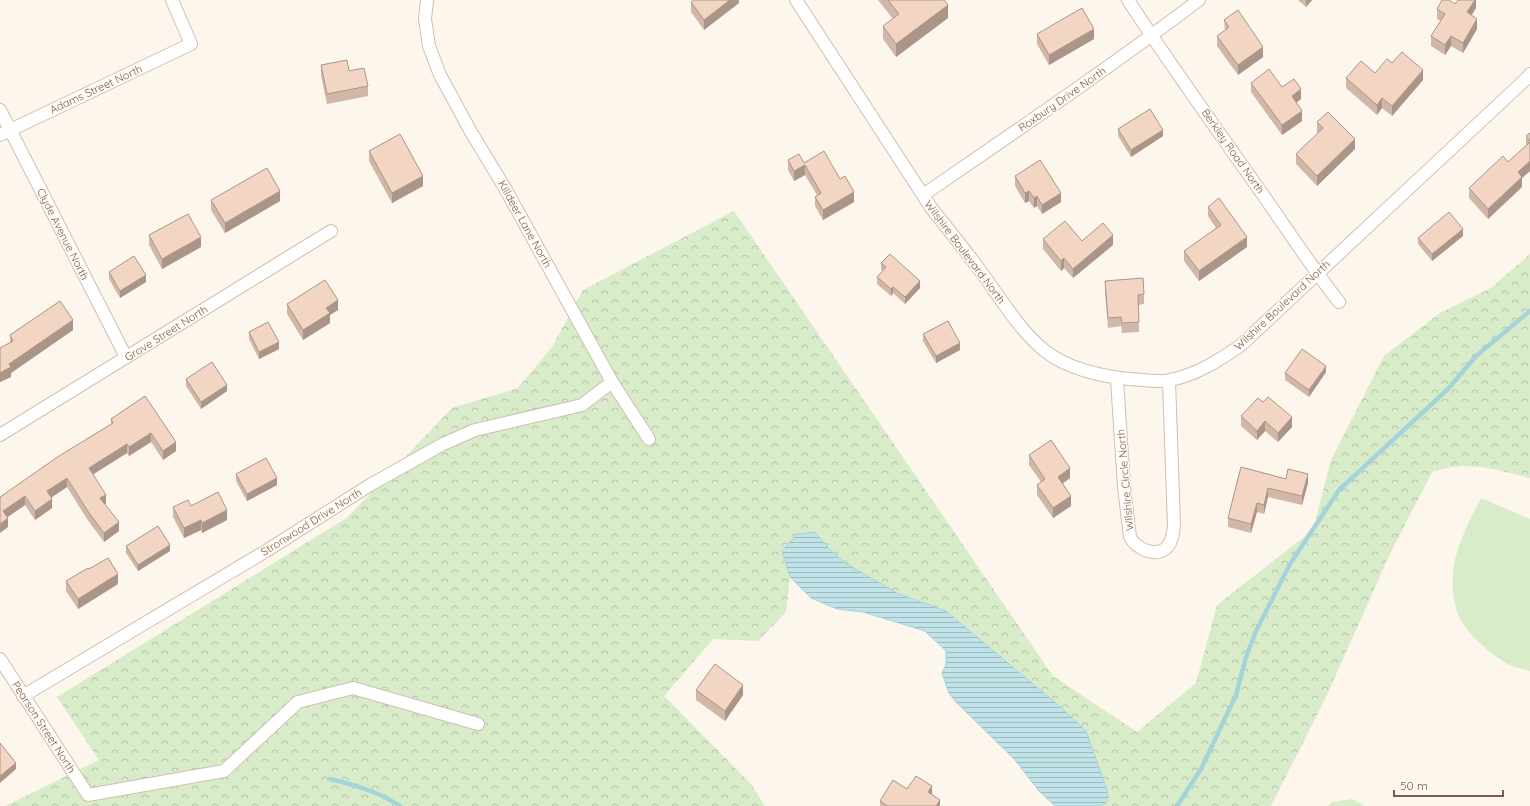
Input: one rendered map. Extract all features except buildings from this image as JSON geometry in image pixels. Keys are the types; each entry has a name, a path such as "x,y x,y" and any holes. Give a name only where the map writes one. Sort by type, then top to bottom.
{"street":[{"name":"Adams Street North","path":"5,132 191,44 172,0"},
{"name":"Killdeer Lane North","path":"427,0 425,19 428,46 440,76 471,132 506,190 612,382 649,439"},
{"name":"Wilshire Boulevard North","path":"796,0 932,209 1025,330 1045,351 1062,362 1079,369 1117,379 1169,381 1195,373 1211,366 1240,346 1528,78 1530,74"},
{"name":"Berkley Road North","path":"1128,0 1282,221 1316,274 1338,302"},
{"name":"Roxbury Drive North","path":"923,195 1056,105 1152,36 1199,0"},
{"name":"Clyde Avenue North","path":"0,110 5,132 126,357"},
{"name":"Grove Street North","path":"0,435 331,231"},
{"name":"Wilshire Circle North","path":"1117,379 1124,487 1130,536 1133,542 1139,547 1154,551 1159,551 1166,548 1173,536 1174,526 1169,381"},
{"name":"Stronwood Drive North","path":"23,696 266,551 370,485 443,444 475,430 582,405 612,382"},
{"name":"Pearson Street North","path":"0,659 88,795 224,771 298,702 353,688 478,724"}],"green space":[{"path":"734,211 1053,676 1137,732 1196,683 1217,605 1313,530 1331,460 1384,356 1440,313 1491,288 1530,254 1530,478 1493,469 1469,466 1445,468 1432,472 1389,556 1326,697 1271,806 1100,806 1106,803 1107,790 1086,731 1064,710 946,611 899,594 845,563 829,549 815,532 782,551 790,577 786,612 758,641 713,639 664,696 751,784 765,806 5,806 99,760 57,697 348,517 452,408 518,388 552,347 583,290"},
{"path":"1481,498 1530,519 1530,671 1510,665 1487,650 1467,629 1456,609 1453,588 1454,563 1464,534"},
{"path":"1352,799 1364,806 1328,806 1332,802"}],"water":[{"path":"815,532 829,549 845,563 899,594 946,611 1064,710 1086,731 1107,790 1108,797 1106,803 1100,806 1055,806 1039,791 1015,760 956,702 949,693 942,673 946,664 946,651 925,631 863,612 837,609 811,598 790,577 782,551 797,534"}],"waterway":[{"path":"1177,806 1201,769 1236,695 1246,657 1256,631 1290,564 1339,490 1448,389 1476,356 1530,311"},
{"path":"330,779 366,790 384,797 400,806"}]}
